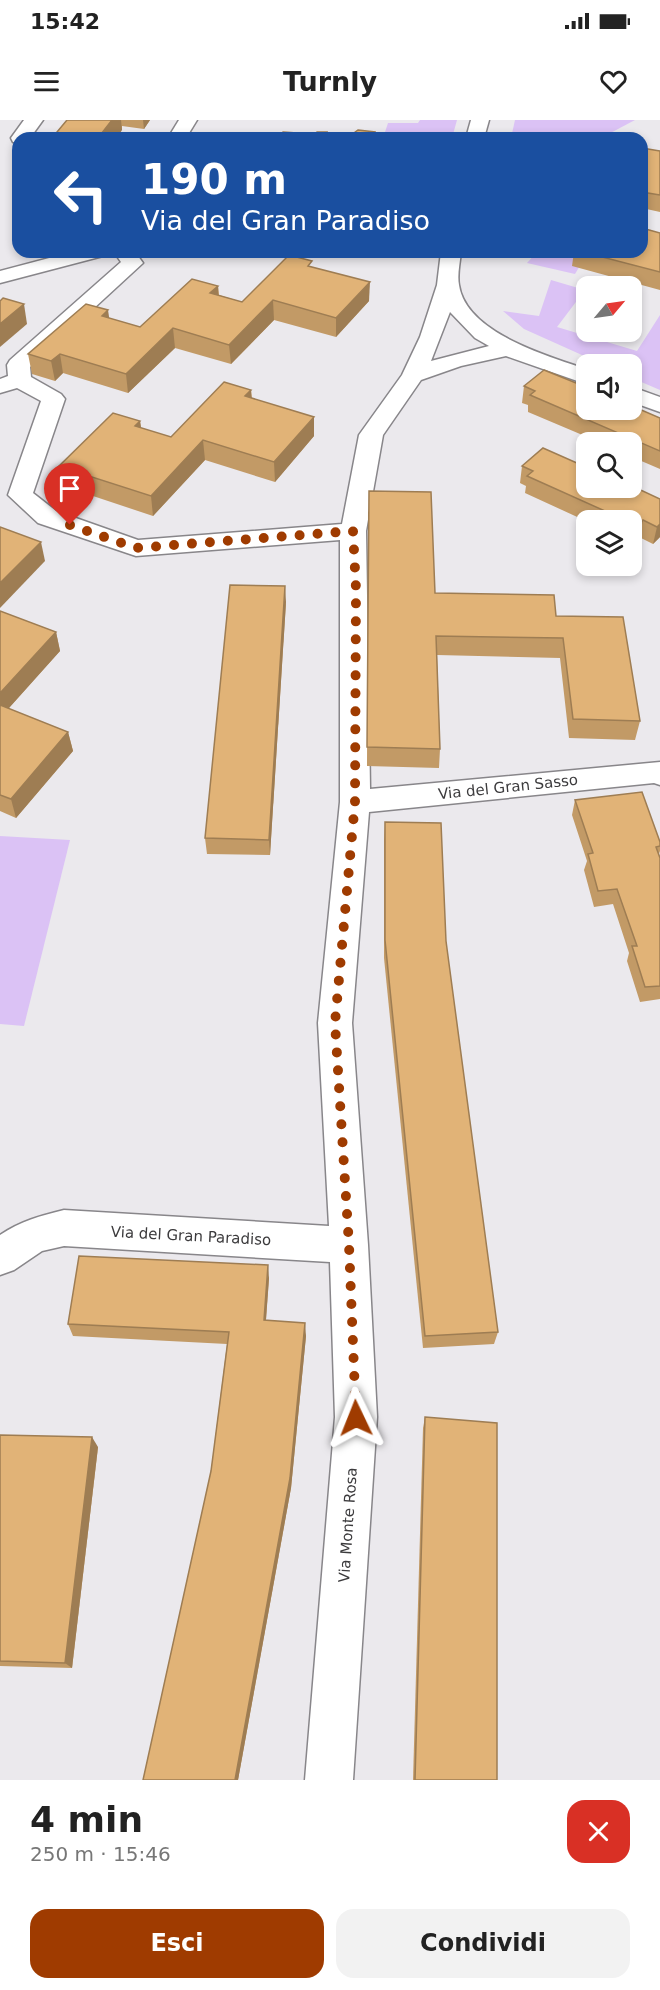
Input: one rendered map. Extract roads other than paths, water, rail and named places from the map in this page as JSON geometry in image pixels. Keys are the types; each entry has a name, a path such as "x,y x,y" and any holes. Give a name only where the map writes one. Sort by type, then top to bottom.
{"street":[{"path":"25,132 34,120"},
{"path":"0,277 73,258"},
{"path":"129,258 133,263 18,365 10,382 53,399 20,495 47,517 136,548 353,531"},
{"name":"Via Monte Rosa","path":"329,1780 356,1418 349,1245 335,1023 355,802 356,589 353,531 371,435 413,375 431,337 448,285 450,258"},
{"path":"448,285 458,308 483,333 508,350 576,374"},
{"path":"413,375 455,360 508,350"},
{"path":"642,398 660,405"},
{"name":"Via del Gran Sasso","path":"355,802 656,772 660,774"},
{"name":"Via del Gran Paradiso","path":"0,1257 16,1231 64,1228 349,1245"}]}
